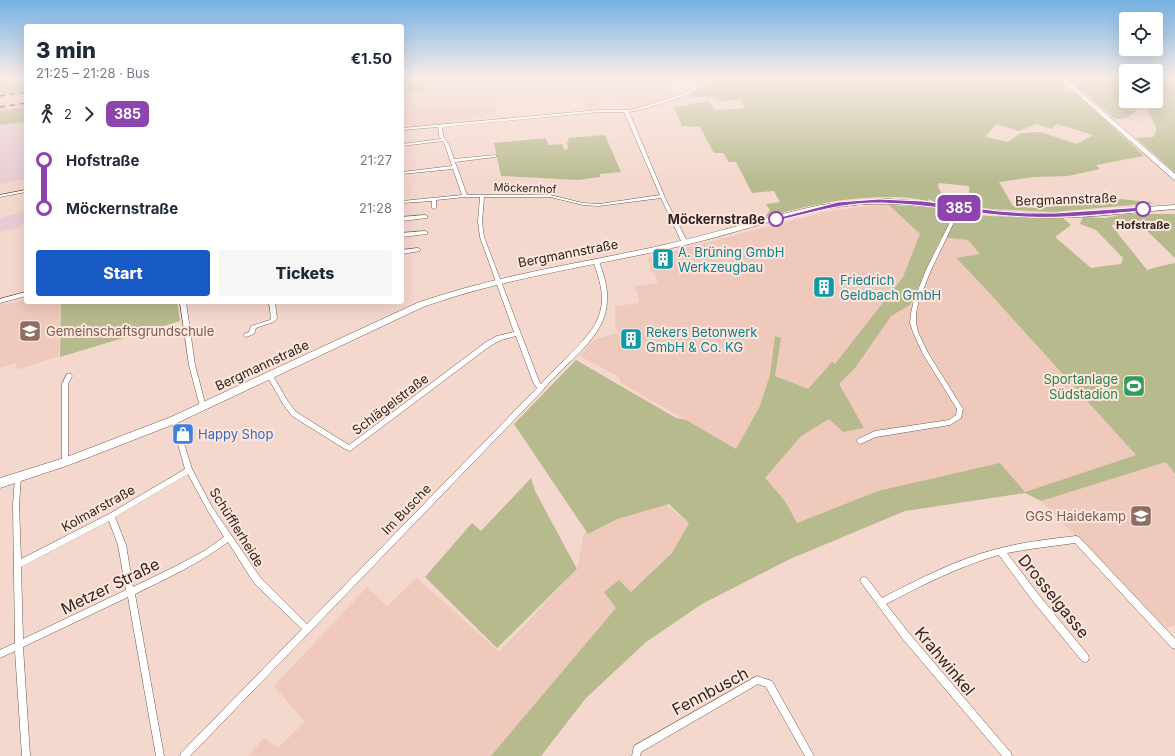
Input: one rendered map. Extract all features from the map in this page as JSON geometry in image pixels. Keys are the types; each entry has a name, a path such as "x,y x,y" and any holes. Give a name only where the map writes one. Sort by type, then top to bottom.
{"street":[{"path":"404,129 573,113"},
{"path":"627,113 662,196 685,243"},
{"path":"1102,113 1175,178"},
{"path":"440,125 441,136 444,140 465,196"},
{"path":"404,145 444,140"},
{"path":"452,161 495,156"},
{"path":"404,173 454,167"},
{"path":"0,196 24,191"},
{"name":"Möckernhof","path":"404,202 465,196 550,196 583,204 599,205 662,196"},
{"path":"482,196 481,229 498,281 536,382 541,388"},
{"path":"434,199 434,208"},
{"name":"Bergmannstraße","path":"0,483 65,462 174,420 420,305 452,293 498,281 685,243 838,204 890,201 998,213 1048,216 1175,207"},
{"path":"860,441 875,434 950,422 959,416 960,409 920,343 915,330 913,317 916,300 954,216 954,207"},
{"path":"404,219 426,217"},
{"path":"404,235 425,233"},
{"path":"404,252 418,250"},
{"name":"Im Busche","path":"184,756 590,337 600,323 604,312 605,300 604,287 596,261"},
{"path":"0,301 24,295"},
{"path":"183,304 192,365 203,407"},
{"path":"246,335 252,334 253,327 272,321 274,318 272,304"},
{"name":"Schlägelstraße","path":"270,376 285,402 294,414 350,448 488,344 499,338 518,333"},
{"path":"65,462 65,384 69,376"},
{"name":"Schüfflerheide","path":"174,420 190,470 210,509 228,538 257,580 307,629"},
{"name":"Kolmarstraße","path":"17,565 111,516 190,470"},
{"path":"18,477 16,505 19,645 26,756"},
{"path":"111,516 122,545 160,756"},
{"name":"Metzer Straße","path":"0,654 181,568 207,553 228,538"},
{"path":"881,603 938,573 971,560 1014,548 1076,539 1175,645"},
{"name":"Drosselgasse","path":"1001,552 1035,597 1086,658"},
{"name":"Krahwinkel","path":"864,581 905,635 1008,756"},
{"name":"Fennbusch","path":"636,753 757,680 769,684 810,756"}],"shaded area":[{"path":"404,113 498,113 498,116 455,120 452,123 404,127"},
{"path":"24,122 24,179 0,184 0,126"},
{"path":"889,205 920,234 968,240 981,254 956,259 983,286 1136,455 1025,493 878,491 797,523 785,501 736,449 621,383 619,377 580,356 595,339 619,333 615,324 615,306 640,303 635,286 658,283 647,258 829,211"},
{"path":"24,212 24,224 22,224 22,227 0,232 0,218"},
{"name":"Gemeinschaftsgrundschule","path":"24,300 24,304 60,304 59,356 17,370 16,363 0,368 0,305"},
{"path":"1166,462 1175,474 1175,625 1166,628 1041,501"},
{"path":"664,503 689,523 672,553 631,592 604,592 616,608 491,756 248,756 264,738 278,748 305,722 274,686 367,587 387,606 417,578 499,652 577,569 584,533 613,517"}],"green space":[{"path":"0,113 24,113 24,122 0,125"},
{"path":"677,113 1097,113 1144,156 1096,165 1100,169 1068,176 1034,177 999,182 1013,206 1037,208 1121,199 1155,203 1053,212 992,209 934,202 929,199 928,201 903,197 879,197 829,202 765,217 770,210 766,204 780,202 774,191 752,193 736,162 729,162 723,153 714,153 700,127 682,126","holes":["996,124 1019,131 1037,124 1051,129 1057,124 1093,135 1077,144 1040,132 1021,133 1008,142 985,137","939,183 969,186 970,200 943,197 938,186"]},
{"path":"1108,113 1133,113 1121,119 1115,119"},
{"path":"1150,113 1175,113 1175,173 1136,138 1153,137 1157,130"},
{"path":"605,135 621,172 600,174 600,177 578,180 501,176 494,143 546,138 548,145 562,144 564,150 568,149 568,138"},
{"path":"889,205 928,207 988,216 1063,218 1071,225 1055,237 1091,268 1121,264 1123,258 1096,230 1080,224 1083,217 1105,218 1126,214 1175,214 1175,258 1138,222 1111,225 1147,270 1175,263 1175,474 1166,462 1041,501 1025,493 905,511 790,559 702,604 646,642 586,698 541,756 491,756 616,608 604,592 619,580 631,592 672,553 689,523 669,504 617,519 588,534 514,424 576,360 676,418 686,420 736,449 760,406 770,375 775,336 781,338 775,376 808,389 832,362 835,364 903,277 920,234","holes":["941,237 968,240 980,254 956,258 1136,455 1025,492 1000,463 878,491 797,523 785,501 765,478 801,436 829,419 843,432 864,428 839,384 855,368 891,316 910,305"]},
{"path":"61,304 177,304 180,321 60,357"},
{"path":"531,478 535,491 577,569 497,648 425,577 472,523 481,531"}],"bus line":[{"name":"385","path":"776,219 838,204 879,201 923,203 998,213 1027,215 1056,215 1143,209"}],"place":[{"name":"Hofstraße","path":"1143,209"},
{"name":"Möckernstraße","path":"776,219"},
{"name":"A. Brüning GmbH Werkzeugbau","path":"663,259"},
{"name":"Friedrich Geldbach GmbH","path":"824,287"},
{"name":"Gemeinschaftsgrundschule","path":"30,331"},
{"name":"Rekers Betonwerk GmbH & Co. KG","path":"631,339"},
{"name":"Sportanlage Südstadion","path":"1134,386"},
{"name":"Happy Shop","path":"183,434"},
{"name":"GGS Haidekamp","path":"1141,516"}]}
